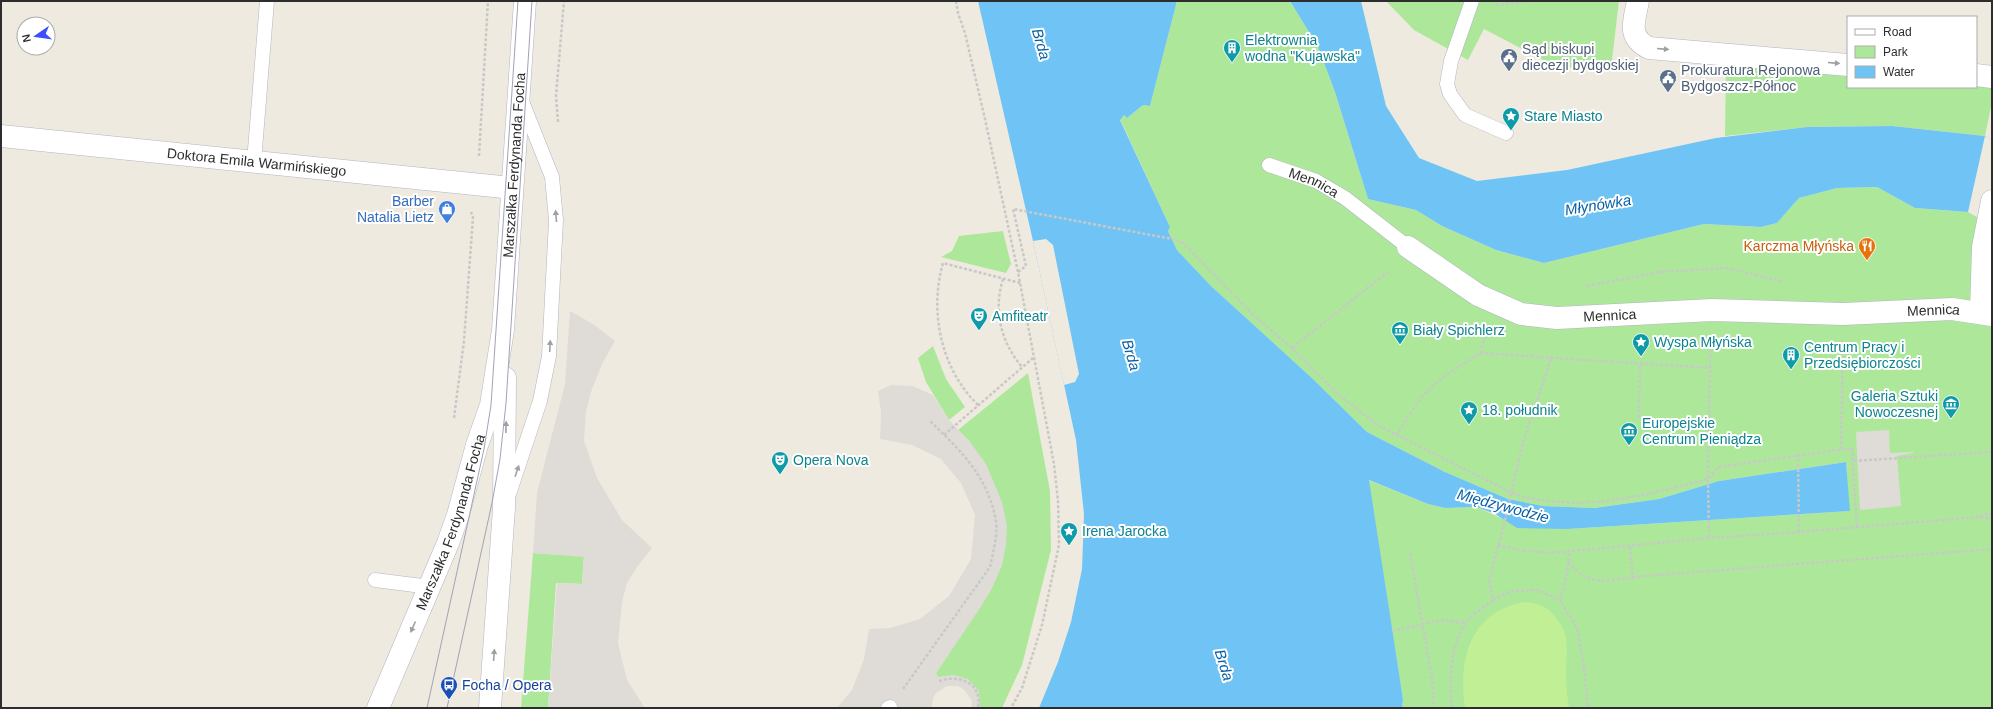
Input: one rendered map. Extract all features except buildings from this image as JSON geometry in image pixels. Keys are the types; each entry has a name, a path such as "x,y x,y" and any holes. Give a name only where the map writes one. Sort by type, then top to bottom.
{"street":[{"name":"Marszałka Ferdynanda Focha","path":"378,708 430,587 458,515 477,445 491,405 503,330 512,188 520,97 525,1"},
{"path":"1638,1 1633,30 1640,43 1650,48 1847,65"},
{"path":"1977,75 1992,77"},
{"name":"Doktora Emila Warmińskiego","path":"1,136 512,188"},
{"path":"1986,314 1981,274 1987,223 1992,201"},
{"name":"Mennica","path":"1411,249 1478,295 1521,314 1557,318 1712,310 1843,314 1952,309 1986,314"},
{"name":"Marszałka Ferdynanda Focha","path":"490,708 504,508 506,402 503,330"}],"lane":[{"path":"254,162 267,1"},
{"path":"1472,1 1451,61 1447,84 1450,94 1465,115 1506,133"},
{"path":"504,508 538,408 549,356 556,220 552,177 520,97"},
{"name":"Mennica","path":"1269,165 1316,182 1345,198 1411,249"},
{"path":"375,580 430,587"}],"path":[{"path":"477,161 479,157 488,1"},
{"path":"956,1 985,119 1018,272 1054,464 1058,501 1059,545 1042,625 1022,688 1011,708"},
{"path":"1504,5 1530,1"},
{"path":"1018,272 1026,266 1013,209 1172,239 1183,243 1250,313 1292,348 1338,395 1379,426 1512,493 1524,497 1557,502 1595,503 1647,496 1708,480 1718,467 1798,454 1852,448 1857,528"},
{"path":"454,424 464,341 473,218 470,210"},
{"path":"1292,348 1411,249"},
{"path":"978,405 961,387 946,356 938,317 937,298 943,264 1020,283"},
{"path":"1003,278 998,306 999,320 1011,353 1022,367"},
{"path":"1709,538 1708,480 1712,310"},
{"path":"1841,449 1843,343"},
{"path":"1396,435 1421,397 1443,376 1480,353 1551,359 1710,368"},
{"path":"944,435 1034,358"},
{"path":"1493,600 1489,581 1506,520 1523,442 1551,359"},
{"path":"1638,418 1640,364"},
{"path":"889,707 948,628 990,567 995,543 996,522 988,494 980,477 962,452 929,420"},
{"path":"1854,461 1992,452"},
{"path":"1798,454 1799,532"},
{"path":"1498,545 1525,551 1552,553 1569,552 1709,538 1857,528 1980,516 1992,513"},
{"path":"1980,516 1992,519"},
{"path":"1630,547 1633,581"},
{"path":"1568,562 1579,574 1594,580 1992,548"},
{"path":"1560,600 1567,575 1569,552"},
{"path":"1410,553 1432,678 1434,708"},
{"path":"1452,708 1449,678 1456,644 1465,623 1493,600 1511,591 1537,590 1560,600 1577,628 1584,668 1588,708"},
{"path":"1392,631 1442,620 1465,623"},
{"path":"939,681 954,677 968,682 978,696 978,708"}],"green space":[{"name":"Wyspa Młyńska","path":"1177,1 1290,1 1318,47 1335,92 1368,199 1416,210 1442,226 1496,250 1544,263 1704,224 1761,227 1777,223 1799,198 1837,188 1877,187 1915,208 1968,212 1992,226 1992,708 1402,708 1403,699 1368,480 1428,504 1445,508 1477,507 1505,520 1568,529 1849,511 1846,462 1719,481 1659,499 1593,508 1543,506 1508,499 1445,472 1367,432 1313,379 1211,286 1177,250 1168,231 1170,227 1120,119 1124,115 1127,118 1143,105 1150,106"},
{"path":"1386,1 1619,1 1611,68 1574,68 1555,66 1484,29 1468,60 1414,30"},
{"path":"1726,65 1847,72 1847,88 1977,88 1977,82 1992,86 1992,102 1985,136 1892,126 1808,127 1725,136"},
{"path":"1003,231 1011,264 1006,273 941,257 952,251 959,236"},
{"path":"933,346 946,379 965,407 949,420 926,382 918,358"},
{"path":"1028,373 1050,491 1051,550 1022,665 1002,708 974,708 974,697 946,676 938,678 936,673 992,588 970,442 958,430"},
{"path":"533,553 584,556 582,584 556,583 548,708 521,708"},
{"path":"1525,602 1546,608 1552,613 1563,628 1567,649 1566,682 1569,708 1465,708 1463,690 1464,672 1466,655 1472,640 1480,627 1491,615 1506,607"}],"shaded area":[{"path":"570,311 593,324 615,341 603,362 592,389 586,411 584,441 597,478 622,520 652,548 627,583 622,602 618,643 627,680 645,708 548,708 557,583 582,584 584,557 533,553 537,493 565,384"},
{"path":"891,385 913,386 933,395 949,420 970,442 986,464 1002,502 1007,526 1006,545 1002,565 992,588 980,608 936,673 938,677 953,675 968,679 979,691 980,708 971,708 972,701 964,689 958,686 947,686 936,693 933,699 932,708 837,708 852,690 864,659 869,629 890,628 920,619 949,596 971,559 975,515 961,483 941,459 912,445 880,439 881,412 878,391"},
{"path":"1889,430 1890,453 1913,452 1897,456 1901,506 1860,510 1856,432"}],"water":[{"path":"978,1 1177,1 1150,106 1143,105 1127,118 1124,115 1120,120 1170,227 1168,231 1177,250 1211,286 1313,379 1367,432 1445,472 1508,499 1543,506 1594,508 1659,499 1719,481 1846,462 1850,511 1568,529 1517,528 1495,514 1477,507 1445,508 1428,504 1369,480 1403,699 1402,708 1039,708 1058,662 1071,622 1082,569 1084,514 1076,440 1033,241"},
{"name":"Młynówka","path":"1290,1 1361,1 1386,106 1419,158 1477,181 1567,170 1716,138 1807,127 1892,126 1985,136 1992,140 1987,223 1968,212 1915,208 1877,187 1837,188 1799,198 1777,223 1761,227 1704,224 1544,263 1496,250 1442,226 1416,210 1368,199 1335,92 1318,47"}],"pier":[{"path":"1985,136 1992,140 1992,226 1968,212"},
{"path":"1046,239 1053,245 1079,374 1075,382 1064,385 1033,241"}],"tram line":[{"path":"427,708 484,449 491,405 518,1"},
{"path":"447,708 492,503 500,459 506,403 532,1"}],"place":[{"name":"Elektrownia wodna \"Kujawska\"","path":"1232,63"},
{"name":"Sąd biskupi diecezji bydgoskiej","path":"1509,72"},
{"name":"Prokuratura Rejonowa Bydgoszcz-Północ","path":"1668,93"},
{"name":"Stare Miasto","path":"1511,131"},
{"name":"Barber Natalia Lietz","path":"447,224"},
{"name":"Karczma Młyńska","path":"1867,261"},
{"name":"Amfiteatr","path":"979,331"},
{"name":"Biały Spichlerz","path":"1400,345"},
{"name":"Wyspa Młyńska","path":"1641,357"},
{"name":"Centrum Pracy i Przedsiębiorczości","path":"1791,370"},
{"name":"Galeria Sztuki Nowoczesnej","path":"1951,419"},
{"name":"18. południk","path":"1469,425"},
{"name":"Europejskie Centrum Pieniądza","path":"1629,446"},
{"name":"Opera Nova","path":"780,475"},
{"name":"Irena Jarocka","path":"1069,546"},
{"name":"Focha / Opera","path":"449,700"}],"water label":[{"name":"Brda","path":"1041,44"},
{"name":"Brda","path":"1131,355"},
{"name":"Międzywodzie","path":"1503,506"},
{"name":"Brda","path":"1224,665"}]}
